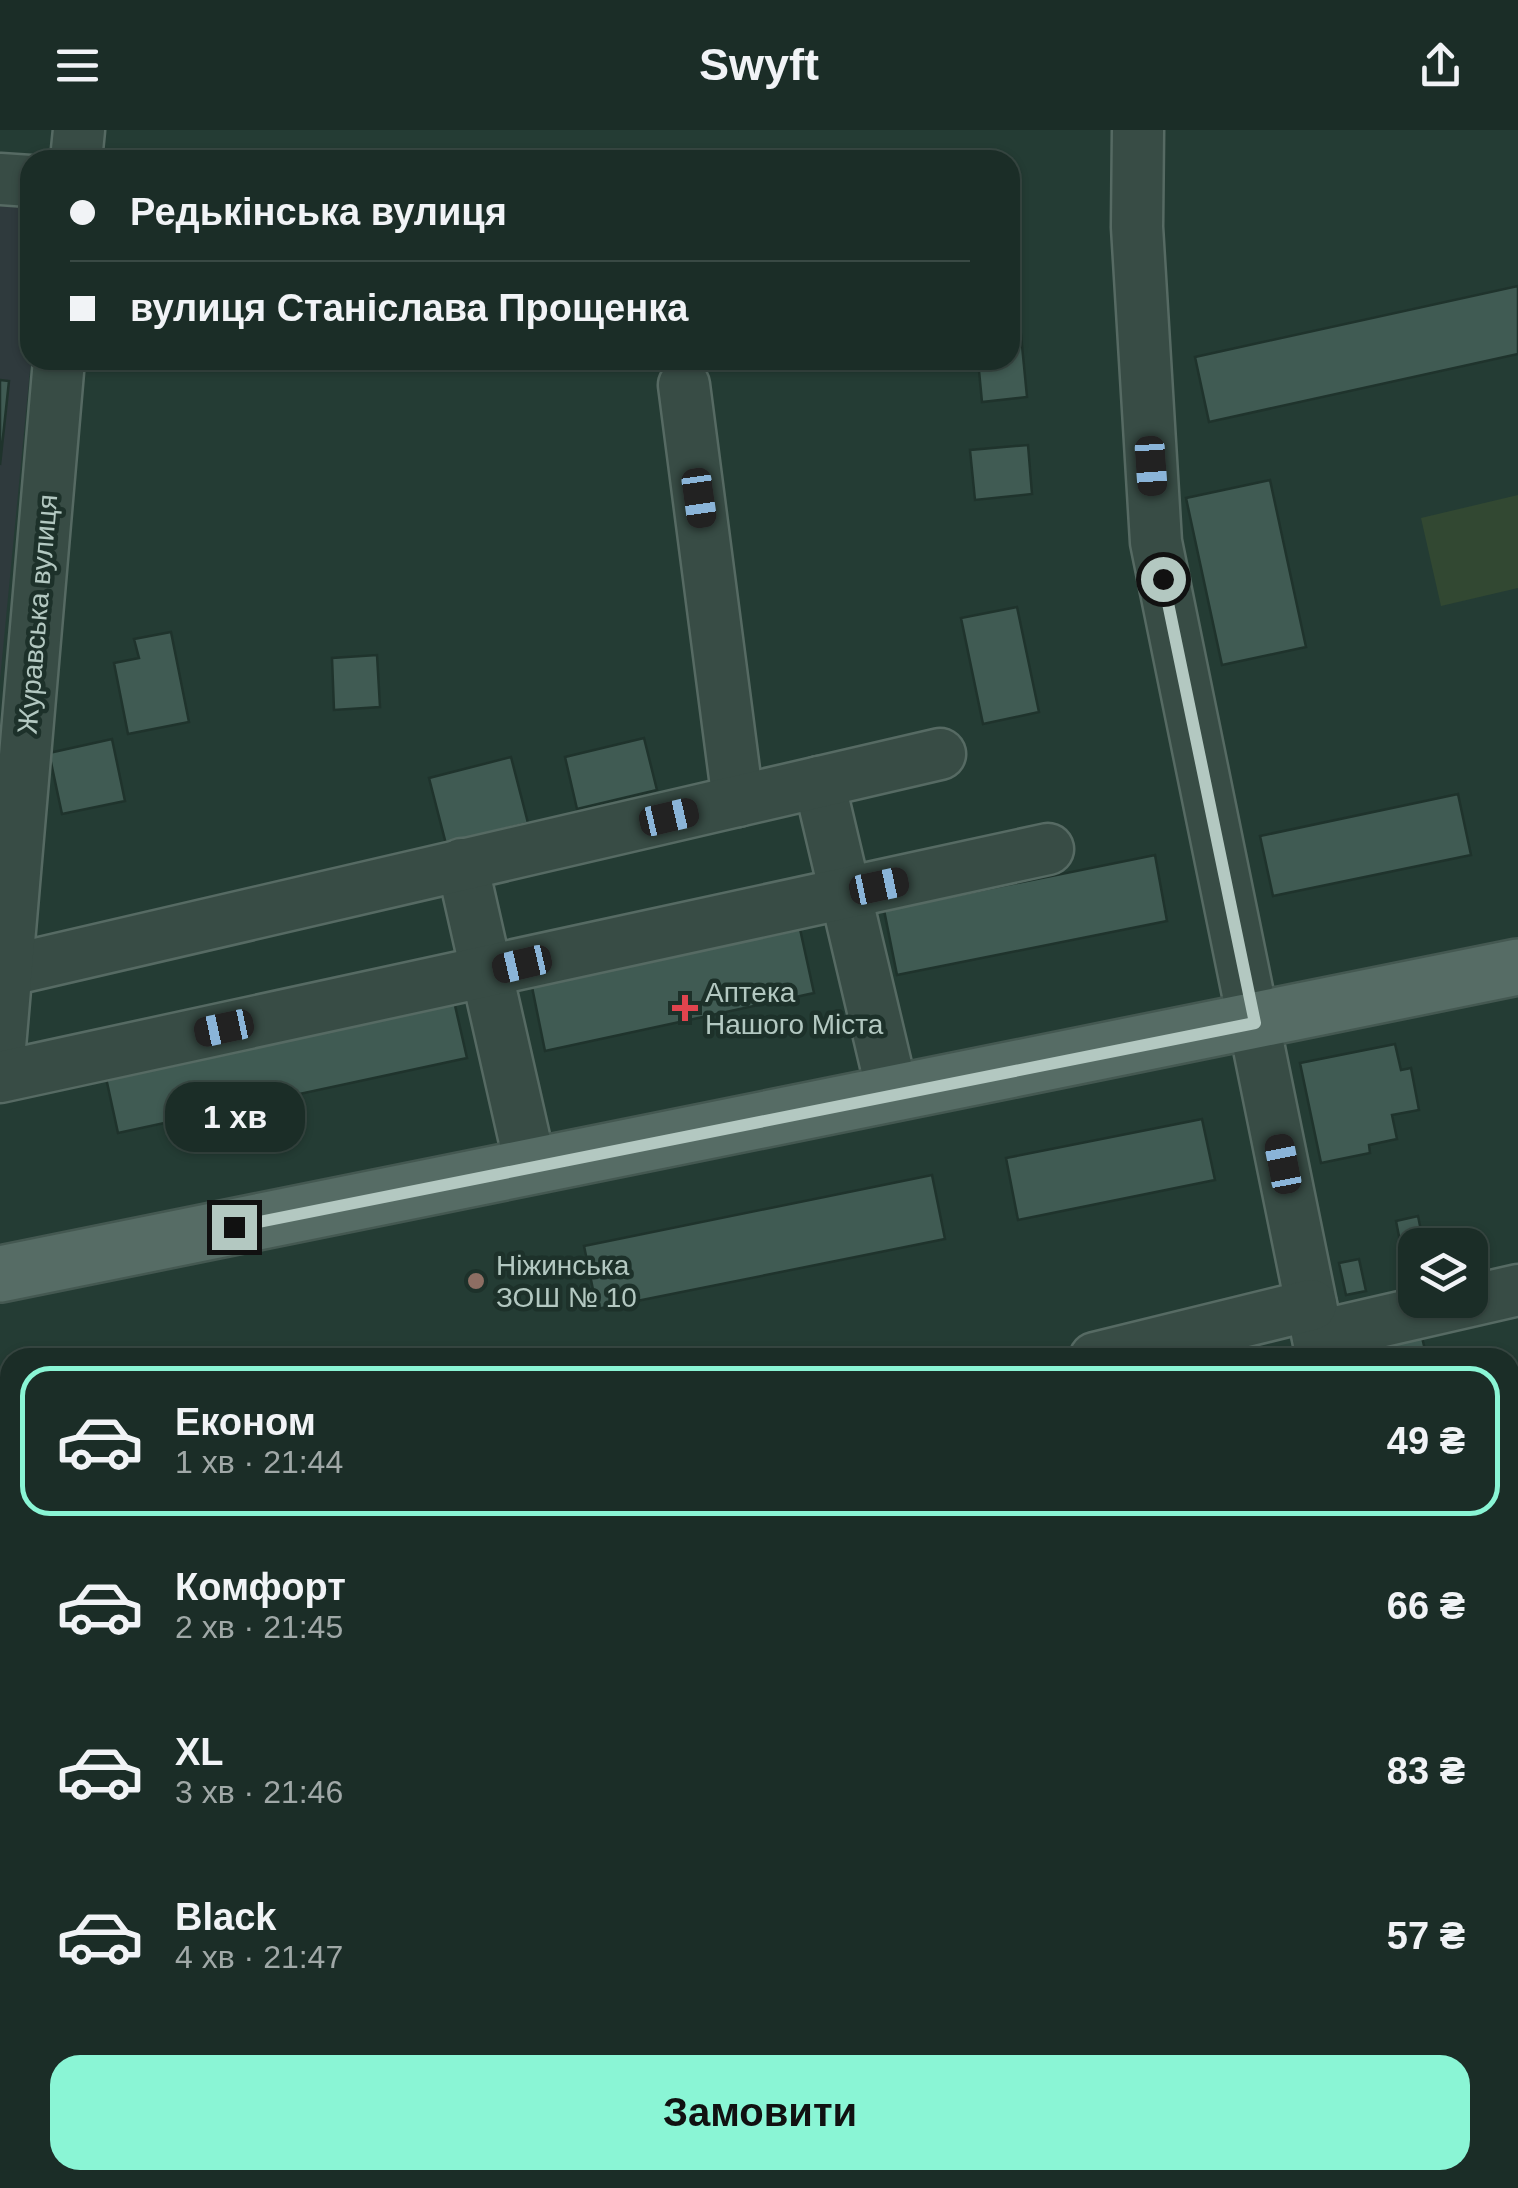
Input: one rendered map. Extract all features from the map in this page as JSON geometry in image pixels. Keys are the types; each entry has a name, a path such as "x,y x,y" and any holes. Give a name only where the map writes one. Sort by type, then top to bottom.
{"main road":[{"path":"0,1274 1255,1023 1518,966"}],"street":[{"path":"1138,130 1137,227 1156,542 1317,1333"},
{"name":"Журавська вулиця","path":"0,1047 58,370"},
{"path":"684,385 738,801"},
{"path":"6,971 940,754"},
{"path":"819,782 893,1095"},
{"path":"0,1078 1048,849"},
{"path":"462,864 531,1168"},
{"path":"1184,1348 1317,1333 1518,1290"}],"shaded area":[{"path":"0,167 20,169 20,370 30,370 0,680"}],"green space":[{"path":"1518,495 1518,588 1441,606 1421,518"}],"building":[{"path":"1518,286 1518,354 1209,422 1195,357"},
{"path":"1020,335 1027,397 982,402 979,370 1020,370"},
{"path":"0,380 9,381 0,465"},
{"path":"1028,445 1032,494 975,500 970,450"},
{"path":"1270,480 1306,647 1222,665 1186,498"},
{"path":"1017,607 1039,712 983,724 961,618"},
{"path":"171,632 189,722 128,734 114,663 139,658 134,639"},
{"path":"377,655 380,707 334,710 332,658"},
{"path":"644,738 657,790 577,809 565,757"},
{"path":"112,739 125,801 62,814 49,753"},
{"path":"511,757 528,823 446,844 429,778"},
{"path":"1458,794 1471,855 1273,896 1260,836"},
{"path":"1155,855 1167,921 897,975 884,910"},
{"path":"800,929 814,993 545,1051 532,987"},
{"path":"451,988 467,1058 118,1133 103,1064"},
{"path":"1395,1044 1401,1070 1411,1068 1419,1110 1392,1115 1397,1139 1369,1145 1370,1153 1321,1163 1300,1063"},
{"path":"1202,1119 1215,1180 1018,1220 1006,1158"},
{"path":"932,1175 945,1239 597,1309 584,1246"},
{"path":"1418,1216 1420,1228 1398,1228 1398,1231 1396,1221"},
{"path":"1359,1259 1366,1291 1346,1295 1339,1263"},
{"path":"1418,1321 1425,1348 1355,1348 1352,1337"}],"place":[{"name":"Аптека Нашого Міста","path":"685,1008"},
{"name":"Ніжинська ЗОШ № 10","path":"476,1281"}],"route":[{"path":"234,1227 1255,1023 1163,579"}]}
